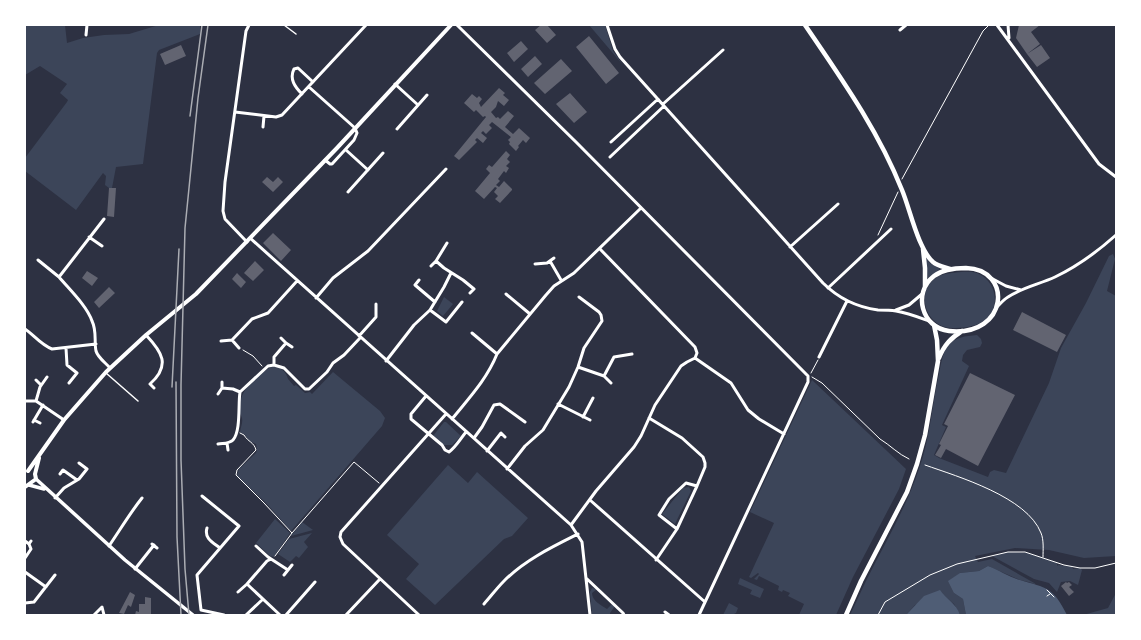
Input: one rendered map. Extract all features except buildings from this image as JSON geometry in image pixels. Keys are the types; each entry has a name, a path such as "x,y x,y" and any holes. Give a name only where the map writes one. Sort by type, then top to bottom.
{"main road":[{"path":"34,474 26,471 40,456 64,420 106,372 146,335 196,294 325,160 451,25"},
{"path":"805,25 871,126 887,156 902,189 923,248 925,287"},
{"path":"923,248 934,263 950,269"},
{"path":"950,269 976,269 990,277 998,295 996,308 992,316 983,325 962,331 946,330 929,321 923,309 922,294 925,287 934,276 950,269"},
{"path":"846,615 861,581 907,492 918,464 938,361 937,340 934,325"},
{"path":"938,361 945,346 962,331"},
{"path":"27,485 36,479 34,474 40,456"}],"street":[{"path":"86,35 87,25"},
{"path":"249,25 246,31 225,182 224,216 226,220 297,281 571,525 582,542 590,615"},
{"path":"235,112 276,118 280,116 314,82 366,25"},
{"path":"457,25 808,376 808,382 699,615"},
{"path":"607,25 617,53 828,288 837,296 868,308 894,310 912,314 929,321"},
{"path":"900,30 906,25"},
{"path":"997,25 1099,164 1116,177"},
{"path":"1008,25 1009,40"},
{"path":"610,157 663,105 723,50"},
{"path":"302,94 294,85 292,73 294,69 298,68 314,82"},
{"path":"395,84 418,105"},
{"path":"309,87 355,128 357,133 356,138 332,164 329,164 325,160"},
{"path":"397,129 427,95"},
{"path":"611,142 658,99"},
{"path":"263,127 264,116"},
{"path":"346,150 368,170"},
{"path":"348,192 383,153"},
{"path":"316,298 333,278 368,251 446,169"},
{"path":"790,247 838,204"},
{"path":"452,419 478,387 492,366 497,354 554,286 561,280 574,274 641,208"},
{"path":"59,277 104,219"},
{"path":"828,288 891,229"},
{"path":"996,308 1008,297 1021,290 1041,283 1071,268 1092,255 1116,235"},
{"path":"89,237 102,246"},
{"path":"431,266 448,243"},
{"path":"571,525 596,490 634,447 641,436 655,405 681,366 695,358 697,353 695,347 600,249"},
{"path":"535,264 550,262 554,258"},
{"path":"38,260 59,277 74,294 92,319 96,334 96,352 110,368"},
{"path":"436,261 451,273 475,287 470,294"},
{"path":"550,262 561,280"},
{"path":"386,361 414,325 436,302 451,273"},
{"path":"990,277 1012,288 1021,290"},
{"path":"415,285 418,280"},
{"path":"221,342 232,340 252,319 268,313 297,281"},
{"path":"411,283 436,302"},
{"path":"506,294 530,314"},
{"path":"894,310 909,305 922,294"},
{"path":"507,469 525,446 543,430 569,387 578,367 584,348 602,321 599,312 579,297"},
{"path":"818,357 847,301"},
{"path":"430,310 446,322 462,302"},
{"path":"218,444 227,443 234,439 237,432 240,392 264,369 268,366 281,366 305,389 309,389 327,372 333,363 344,355 376,317 376,304"},
{"path":"25,329 47,347 66,348 96,344"},
{"path":"472,333 497,354"},
{"path":"146,335 158,349 162,361 158,376 150,384 154,388"},
{"path":"282,338 292,347"},
{"path":"232,340 239,348"},
{"path":"274,365 274,357 286,343"},
{"path":"66,348 67,365 77,373 82,373"},
{"path":"604,376 614,357 632,354"},
{"path":"695,358 731,383 748,410 759,419 784,434"},
{"path":"578,367 604,376 612,382"},
{"path":"69,384 77,373"},
{"path":"36,401 37,392 47,377"},
{"path":"36,380 41,385"},
{"path":"218,394 222,388 222,382"},
{"path":"222,388 240,392"},
{"path":"426,396 410,414 411,419 442,445 445,450 449,452 452,450 455,444 466,432"},
{"path":"583,417 593,398"},
{"path":"25,401 36,401 64,420"},
{"path":"474,438 494,405 497,403 525,422"},
{"path":"558,404 590,420"},
{"path":"40,423 34,421 44,405"},
{"path":"419,615 343,544 340,537 342,532 446,414"},
{"path":"649,418 682,438 705,460 705,467 698,486 677,529 656,560"},
{"path":"487,451 501,433 505,437"},
{"path":"227,443 228,450"},
{"path":"55,498 64,488 77,480 87,469 79,463"},
{"path":"60,474 63,470 77,480"},
{"path":"36,479 45,489 135,569 193,615"},
{"path":"677,529 659,515 669,500 686,483 698,486"},
{"path":"27,485 45,489"},
{"path":"202,496 243,529"},
{"path":"109,546 129,514 142,498"},
{"path":"590,500 705,602"},
{"path":"224,615 201,610 197,575 239,526"},
{"path":"207,528 207,538 220,548"},
{"path":"484,604 504,580 518,569 578,534"},
{"path":"25,541 30,542 31,549 25,558"},
{"path":"135,569 155,546"},
{"path":"256,546 271,559 288,570"},
{"path":"238,592 247,584 267,560 271,559"},
{"path":"284,575 292,565"},
{"path":"25,572 46,587"},
{"path":"25,603 34,602 55,574"},
{"path":"586,578 624,615"},
{"path":"346,615 380,579"},
{"path":"286,615 315,582"},
{"path":"247,584 280,615"},
{"path":"587,589 595,586"},
{"path":"246,615 263,599"},
{"path":"94,615 102,607 104,615"},
{"path":"665,612 669,615"}],"lane":[{"path":"284,25 296,34"},
{"path":"106,372 138,401"}],"path":[{"path":"904,176 983,31 989,25"},
{"path":"874,245 898,193 902,189"},
{"path":"239,348 253,356 264,369"},
{"path":"818,357 810,375 822,383 880,439 902,456 909,459"},
{"path":"237,432 244,435 246,440 254,446 256,450 237,470 236,476 292,533"},
{"path":"271,559 276,556 292,533 354,462 384,486"},
{"path":"925,465 961,478 1002,496 1020,507 1035,523 1041,533 1043,558"},
{"path":"878,615 885,602 930,575 957,564 1008,552 1025,552 1064,566 1080,568 1095,568 1116,563"},
{"path":"1047,590 1054,597"},
{"path":"1047,596 1051,593"}],"shaded area":[{"path":"25,25 65,25 67,43 83,38 129,34 159,25 200,25 200,34 159,50 157,53 143,164 116,167 112,188 105,185 106,176 103,173 76,210 25,171 25,158 68,100 60,93 67,84 40,66 25,75"},
{"path":"589,25 605,25 613,51 623,65"},
{"path":"1113,254 1115,259 1107,291 1116,296 1116,556 1084,558 1049,550 1015,548 975,556 978,562 992,559 1036,584 1020,580 988,566 979,571 960,573 954,593 963,599 966,615 960,615 954,604 943,595 915,605 907,614 850,615 902,511 914,483 926,446 941,364 947,347 957,339 973,335 977,335 981,339 982,343 980,347 967,350 963,355 962,361 969,366 942,425 946,427 934,455 988,477 990,472 994,470 1006,473 1049,383 1061,348 1086,303 1109,256"},
{"path":"925,258 940,269 928,278"},
{"path":"961,272 977,273 985,278 990,284 995,297 992,311 982,322 975,325 956,328 943,326 935,322 926,308 926,291 930,283 937,277 945,274"},
{"path":"444,297 453,304 443,316 437,311"},
{"path":"274,366 286,374 294,386 296,385 305,393 310,392 312,394 333,372 380,411 385,418 382,426 291,531 266,503 237,476 239,469 256,453 257,450 256,444 249,441 245,435 240,432 242,424 242,418 239,413 241,398 252,382 270,367"},
{"path":"812,380 906,469 899,489 853,577 836,615 799,615 804,604 788,596 790,593 783,590 782,592 778,590 779,586 759,576 757,580 754,579 759,574 758,573 751,578 749,577 774,523 750,512"},
{"path":"444,422 446,422 461,436 452,445 444,445 433,436"},
{"path":"448,465 468,483 477,472 528,518 512,536 504,539 435,605 406,579 419,564 387,535"},
{"path":"689,487 691,491 675,524 662,514 683,488"},
{"path":"275,519 290,533 274,557 270,556 256,543"},
{"path":"302,522 313,530 291,536"},
{"path":"312,533 304,542 308,547 299,558 296,556 290,562 278,554 289,539"},
{"path":"1008,552 1028,553 1057,563 1057,566 1072,567 1073,569 1080,568 1082,570 1078,585 1070,581 1061,582 1057,592 1049,583 1034,579 992,556"},
{"path":"988,566 1012,577 1048,590 1058,599 1067,615 966,615 963,599 954,593 948,581 960,573 979,571"},
{"path":"740,578 764,589 760,598 750,594 752,590 738,584"},
{"path":"592,588 597,589 592,593 592,596 597,602 607,609 612,604 615,606 610,615 592,615 590,592"},
{"path":"940,590 959,611 960,615 906,615 924,596"},
{"path":"1116,593 1116,615 1083,615 1108,608"},
{"path":"729,603 738,608 736,613 732,615 723,615"}],"railway":[{"path":"190,116 202,25"},
{"path":"189,615 185,569 181,460 181,385 185,228 198,98 208,25"},
{"path":"172,387 179,249"},
{"path":"176,382 177,537 181,615"}]}
